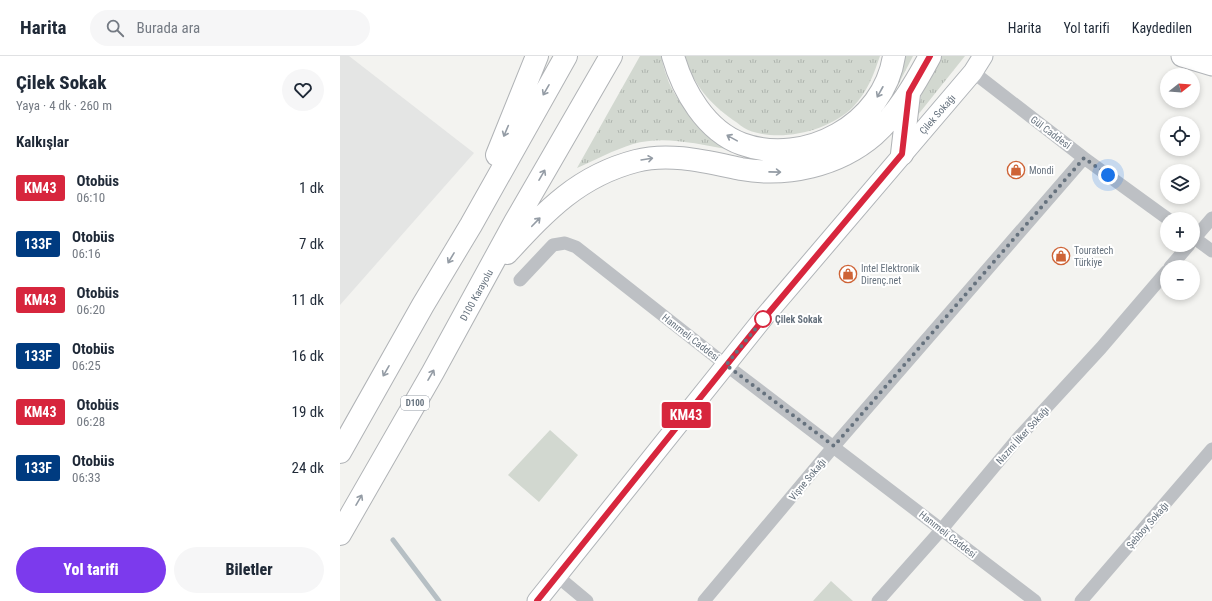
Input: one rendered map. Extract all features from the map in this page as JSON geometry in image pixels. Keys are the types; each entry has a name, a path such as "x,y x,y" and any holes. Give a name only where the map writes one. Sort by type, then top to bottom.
{"highway":[{"path":"471,225 501,143 538,56"},
{"path":"340,452 423,305 471,225 566,56"},
{"name":"D100 Karayolu","path":"340,534 490,271 515,222 611,56"},
{"path":"673,56 682,84 701,112 725,135 741,144 757,148 791,150 807,148 826,140 843,132 861,118 874,103 886,81 894,56"},
{"path":"490,271 548,210 573,190 600,174 636,160 655,157 691,159 742,169 773,172 789,171 812,166 840,156 859,146 874,135 898,109 930,56"},
{"path":"902,154 909,93"}],"main road":[{"name":"Çilek Sokağı","path":"537,601 726,365 902,154 973,72 983,56"},
{"path":"1182,56 1210,61"}],"street":[{"name":"Gül Caddesi","path":"973,72 1084,158 1160,213"},
{"name":"Vişne Sokağı","path":"704,601 834,446 1084,158"},
{"path":"1200,231 1212,218"},
{"name":"Hanımeli Caddesi","path":"520,280 553,245 562,243 571,244 576,247 726,365 1035,601"},
{"path":"1200,244 1212,251"},
{"path":"1176,260 1182,252"},
{"name":"Nazmi İlker Sokağı","path":"878,601 942,529 1019,437 1101,348 1160,279"},
{"name":"Şebboy Sokağı","path":"1081,601 1212,449"},
{"path":"557,576 587,601"}],"shaded area":[{"path":"340,56 349,56 474,153 340,305"}],"green space":[{"path":"640,56 661,56 671,87 684,107 710,135 727,149 680,141 644,141 619,149 577,168"},
{"path":"685,56 880,56 863,95 853,107 843,115 831,123 818,128 789,135 775,135 761,134 746,129 716,107 697,84"},
{"path":"902,56 913,56 896,89 891,87"},
{"path":"942,56 965,56 917,116 923,87"},
{"path":"550,430 578,455 539,502 508,475"},
{"path":"831,581 853,601 813,601"}],"waterway":[{"path":"393,540 439,601"}],"bus line":[{"name":"KM43","path":"537,601 766,316 902,154 909,93 930,56"}],"place":[{"name":"Mondi","path":"1016,170"},
{"name":"Touratech Türkiye","path":"1061,256"},
{"name":"Intel Elektronik Direnç.net","path":"848,274"},
{"name":"Çilek Sokak","path":"763,319"}],"route":[{"path":"763,319 766,316 726,365 834,446 1084,158 1108,175"}]}
